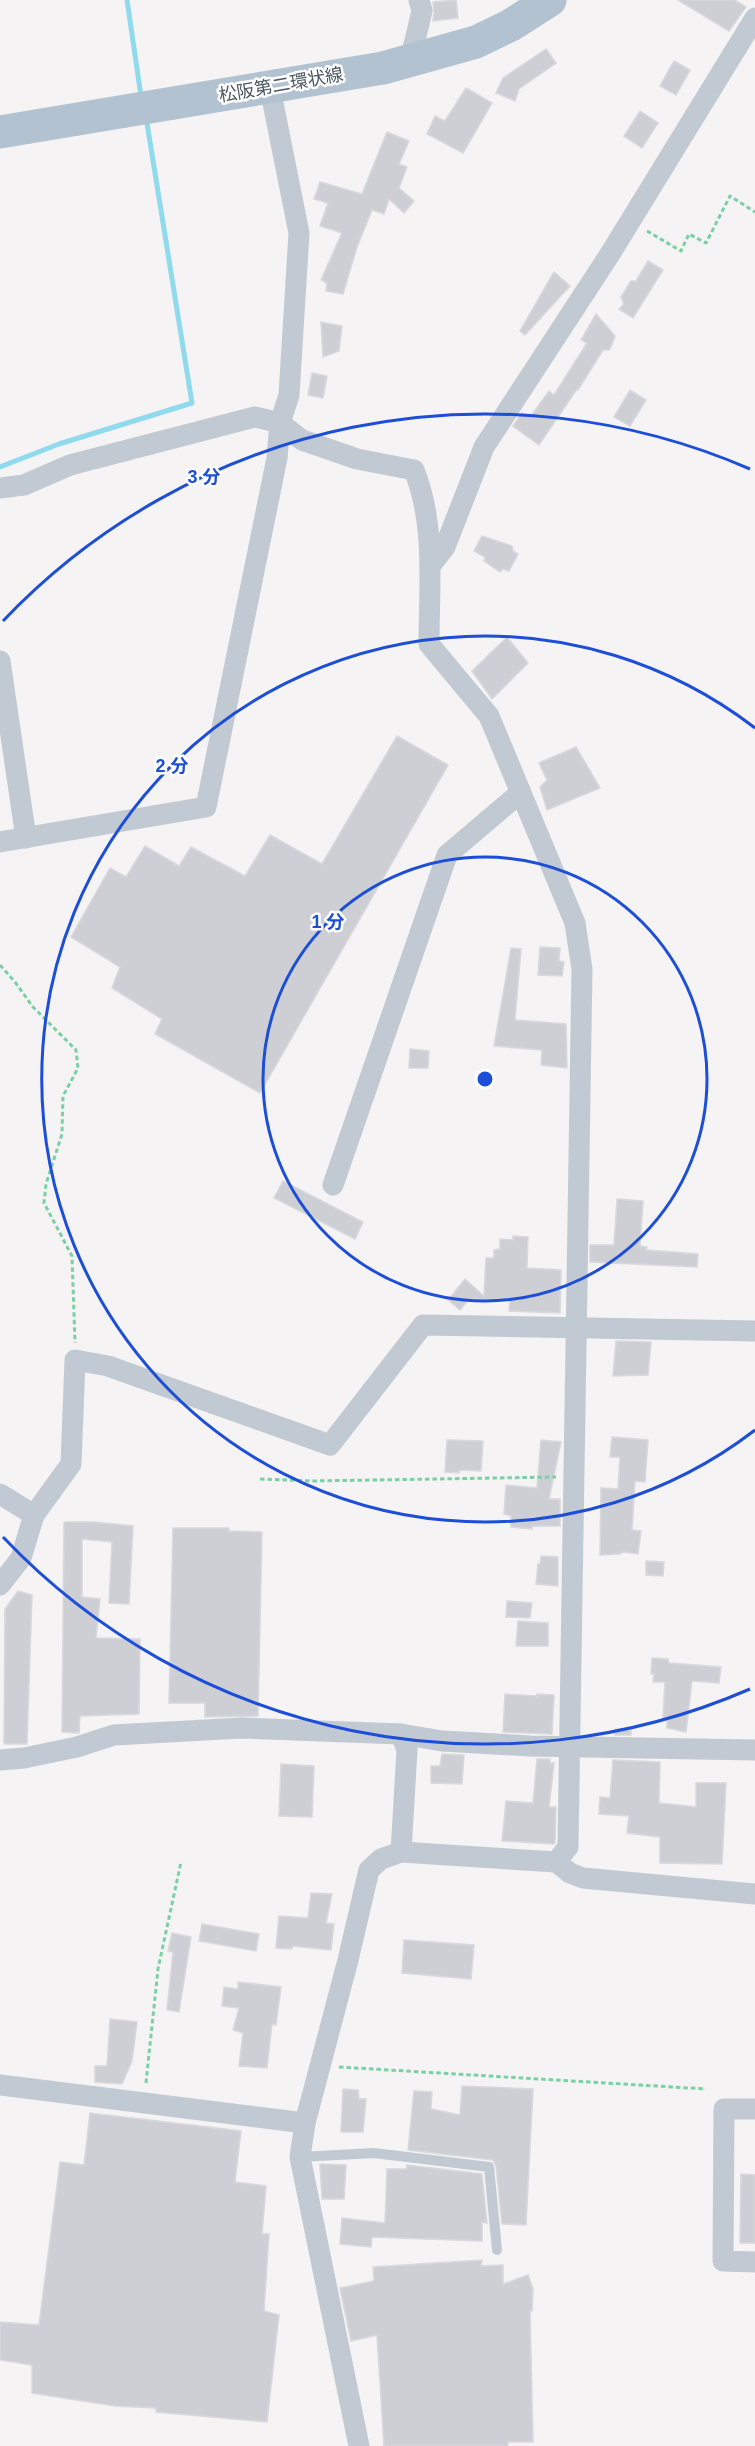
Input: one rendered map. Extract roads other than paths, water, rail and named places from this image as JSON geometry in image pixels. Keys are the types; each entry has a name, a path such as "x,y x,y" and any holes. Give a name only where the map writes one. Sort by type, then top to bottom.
{"main road":[{"name":"松阪第二環状線","path":"0,132 383,68 476,42 511,25 550,0"}],"street":[{"path":"410,61 422,11 419,0"},
{"path":"430,566 445,548 484,447 610,254 755,18"},
{"path":"0,842 206,807 277,458 280,423 289,395 299,232 270,88"},
{"path":"0,488 24,485 70,465 255,417 280,423 302,440 357,459 414,470 422,491 430,566 429,644 489,716 575,923 582,969 568,1846 556,1863"},
{"path":"0,661 27,838"},
{"path":"333,1185 447,855 520,793"},
{"path":"0,1586 21,1558 34,1515 71,1464 75,1360 108,1366 330,1446 423,1325 755,1331"},
{"path":"0,1494 34,1515"},
{"path":"0,1760 24,1758 123,1733 242,1728 401,1734 442,1741 570,1747 755,1750"},
{"path":"401,1734 407,1750 401,1852"},
{"path":"359,2446 300,2157 304,2123 348,1960 369,1870 381,1859 401,1852 556,1863 570,1874 583,1878 755,1894"},
{"path":"0,2085 304,2123"},
{"path":"755,2109 724,2109 723,2261 755,2262"}],"lane":[{"path":"300,2157 375,2153 489,2167 497,2250"}],"waterway":[{"path":"127,0 141,96"},
{"path":"0,467 59,444 192,403 146,117"}]}
